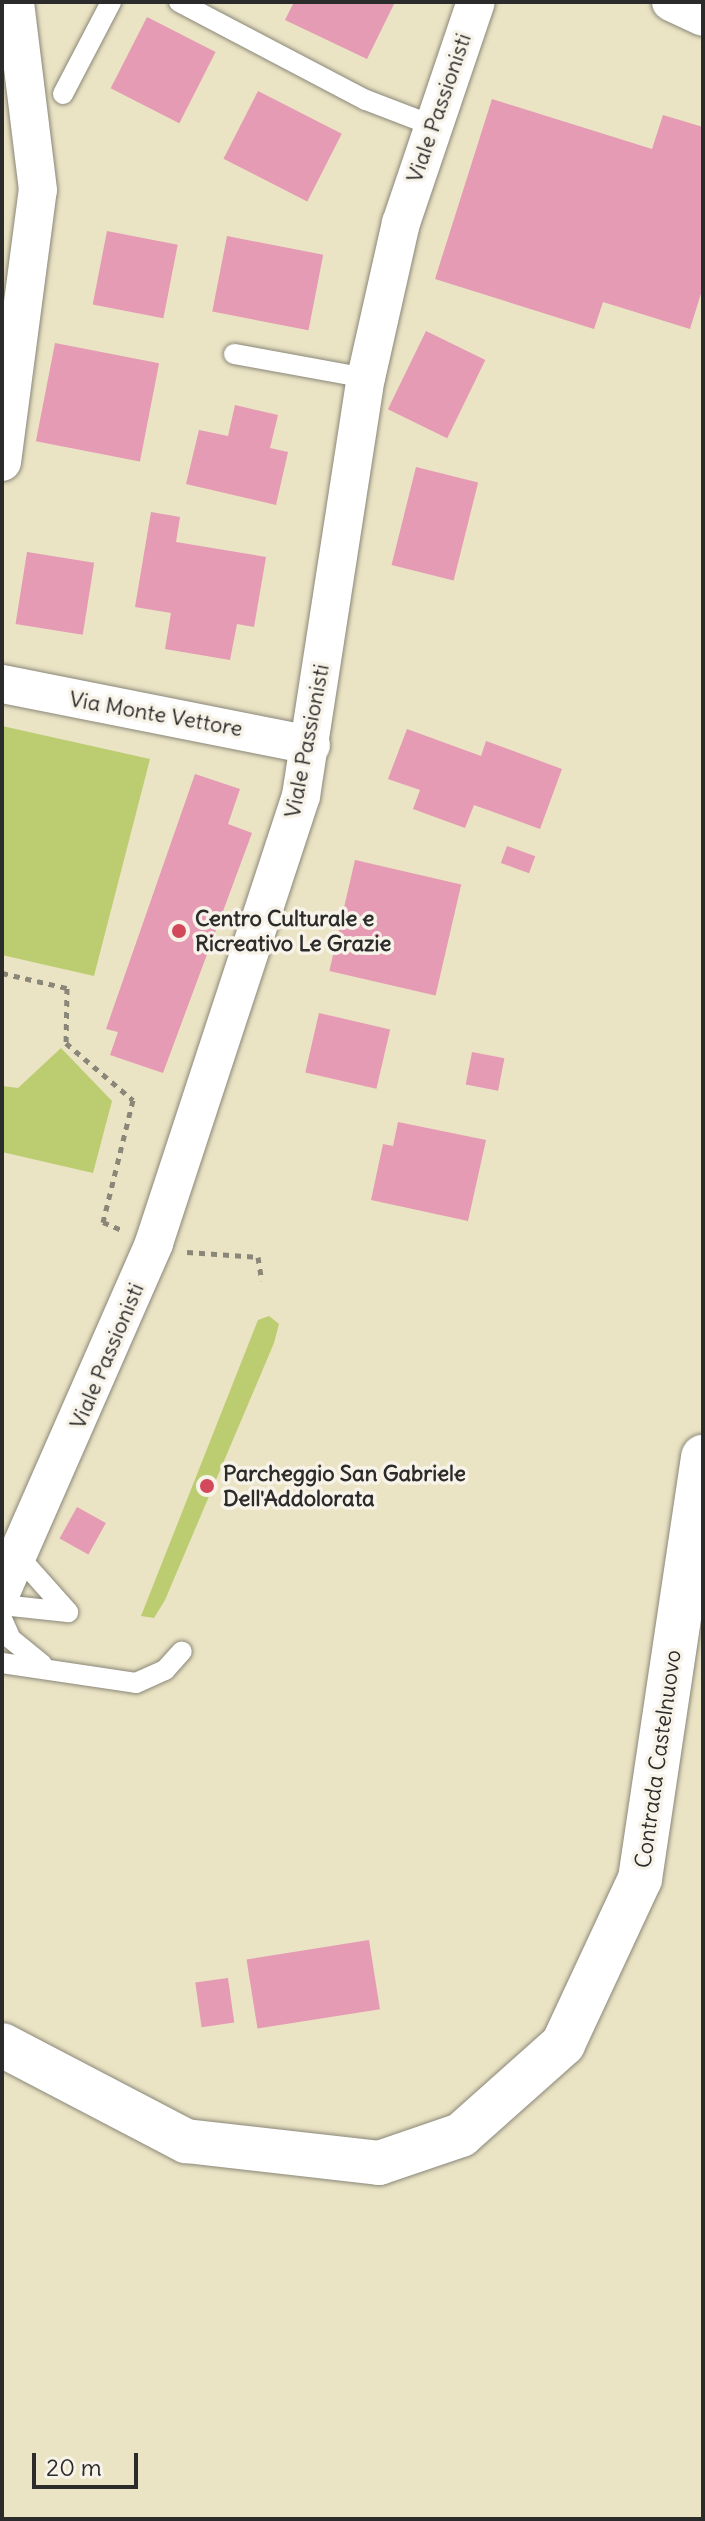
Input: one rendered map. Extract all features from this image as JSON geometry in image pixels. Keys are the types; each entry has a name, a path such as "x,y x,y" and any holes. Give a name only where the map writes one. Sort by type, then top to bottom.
{"main road":[{"name":"Contrada Castelnuovo","path":"2,2045 186,2141 379,2163 461,2135 563,2044 640,1879 703,1457"}],"street":[{"path":"2,462 38,190 15,2"},
{"name":"Viale Passionisti","path":"2,1590 154,1243 301,796 366,378 431,125 476,2"},
{"path":"671,2 703,17"},
{"name":"Via Monte Vettore","path":"2,684 311,745"}],"lane":[{"path":"63,94 111,2"},
{"path":"179,2 366,100 431,125"},
{"path":"234,354 366,378"},
{"path":"2,1605 68,1612 19,1557"},
{"path":"2,1619 11,1639 42,1664"},
{"path":"2,1663 42,1664 136,1683 165,1670 182,1651"}],"path":[{"path":"2,973 67,988 66,1043 133,1100 103,1222 154,1243 258,1257 262,1281"}],"green space":[{"path":"2,726 150,759 94,976 2,955"},
{"path":"61,1048 112,1101 93,1173 2,1152 2,1086 18,1088"},
{"path":"269,1316 279,1324 274,1343 165,1600 154,1618 141,1616 258,1320"}],"building":[{"path":"294,2 395,2 367,59 285,20"},
{"path":"147,17 216,52 179,123 111,88"},
{"path":"258,91 342,134 307,201 223,159"},
{"path":"492,99 652,149 663,115 703,127 703,287 690,329 603,302 594,329 435,279"},
{"path":"107,231 178,245 163,318 93,305"},
{"path":"227,236 323,255 309,330 212,312"},
{"path":"426,331 485,360 447,438 388,409"},
{"path":"55,343 159,363 140,461 36,441"},
{"path":"235,405 278,415 270,448 288,452 276,505 186,484 199,430 228,436"},
{"path":"416,467 478,482 454,580 392,565"},
{"path":"151,512 180,517 176,542 266,557 254,627 237,624 230,660 165,649 171,613 135,607"},
{"path":"27,552 94,563 83,635 16,624"},
{"path":"407,729 481,756 486,741 562,769 540,829 474,805 465,828 413,809 420,790 388,779"},
{"name":"Centro Culturale e Ricreativo Le Grazie","path":"195,774 240,789 228,824 252,833 163,1073 110,1055 118,1032 106,1029"},
{"path":"507,846 535,856 529,873 501,863"},
{"path":"355,860 461,885 436,996 329,971"},
{"path":"319,1013 390,1029 376,1089 305,1072"},
{"path":"472,1052 504,1058 498,1091 466,1084"},
{"path":"398,1122 486,1140 468,1221 371,1200 383,1144 393,1146"},
{"path":"77,1507 106,1523 88,1554 60,1538"},
{"path":"369,1940 380,2009 257,2029 247,1959"},
{"path":"228,1978 234,2023 202,2027 195,1983"}],"place":[{"name":"Centro Culturale e Ricreativo Le Grazie","path":"179,931"},
{"name":"Parcheggio San Gabriele Dell'Addolorata","path":"207,1486"}]}
